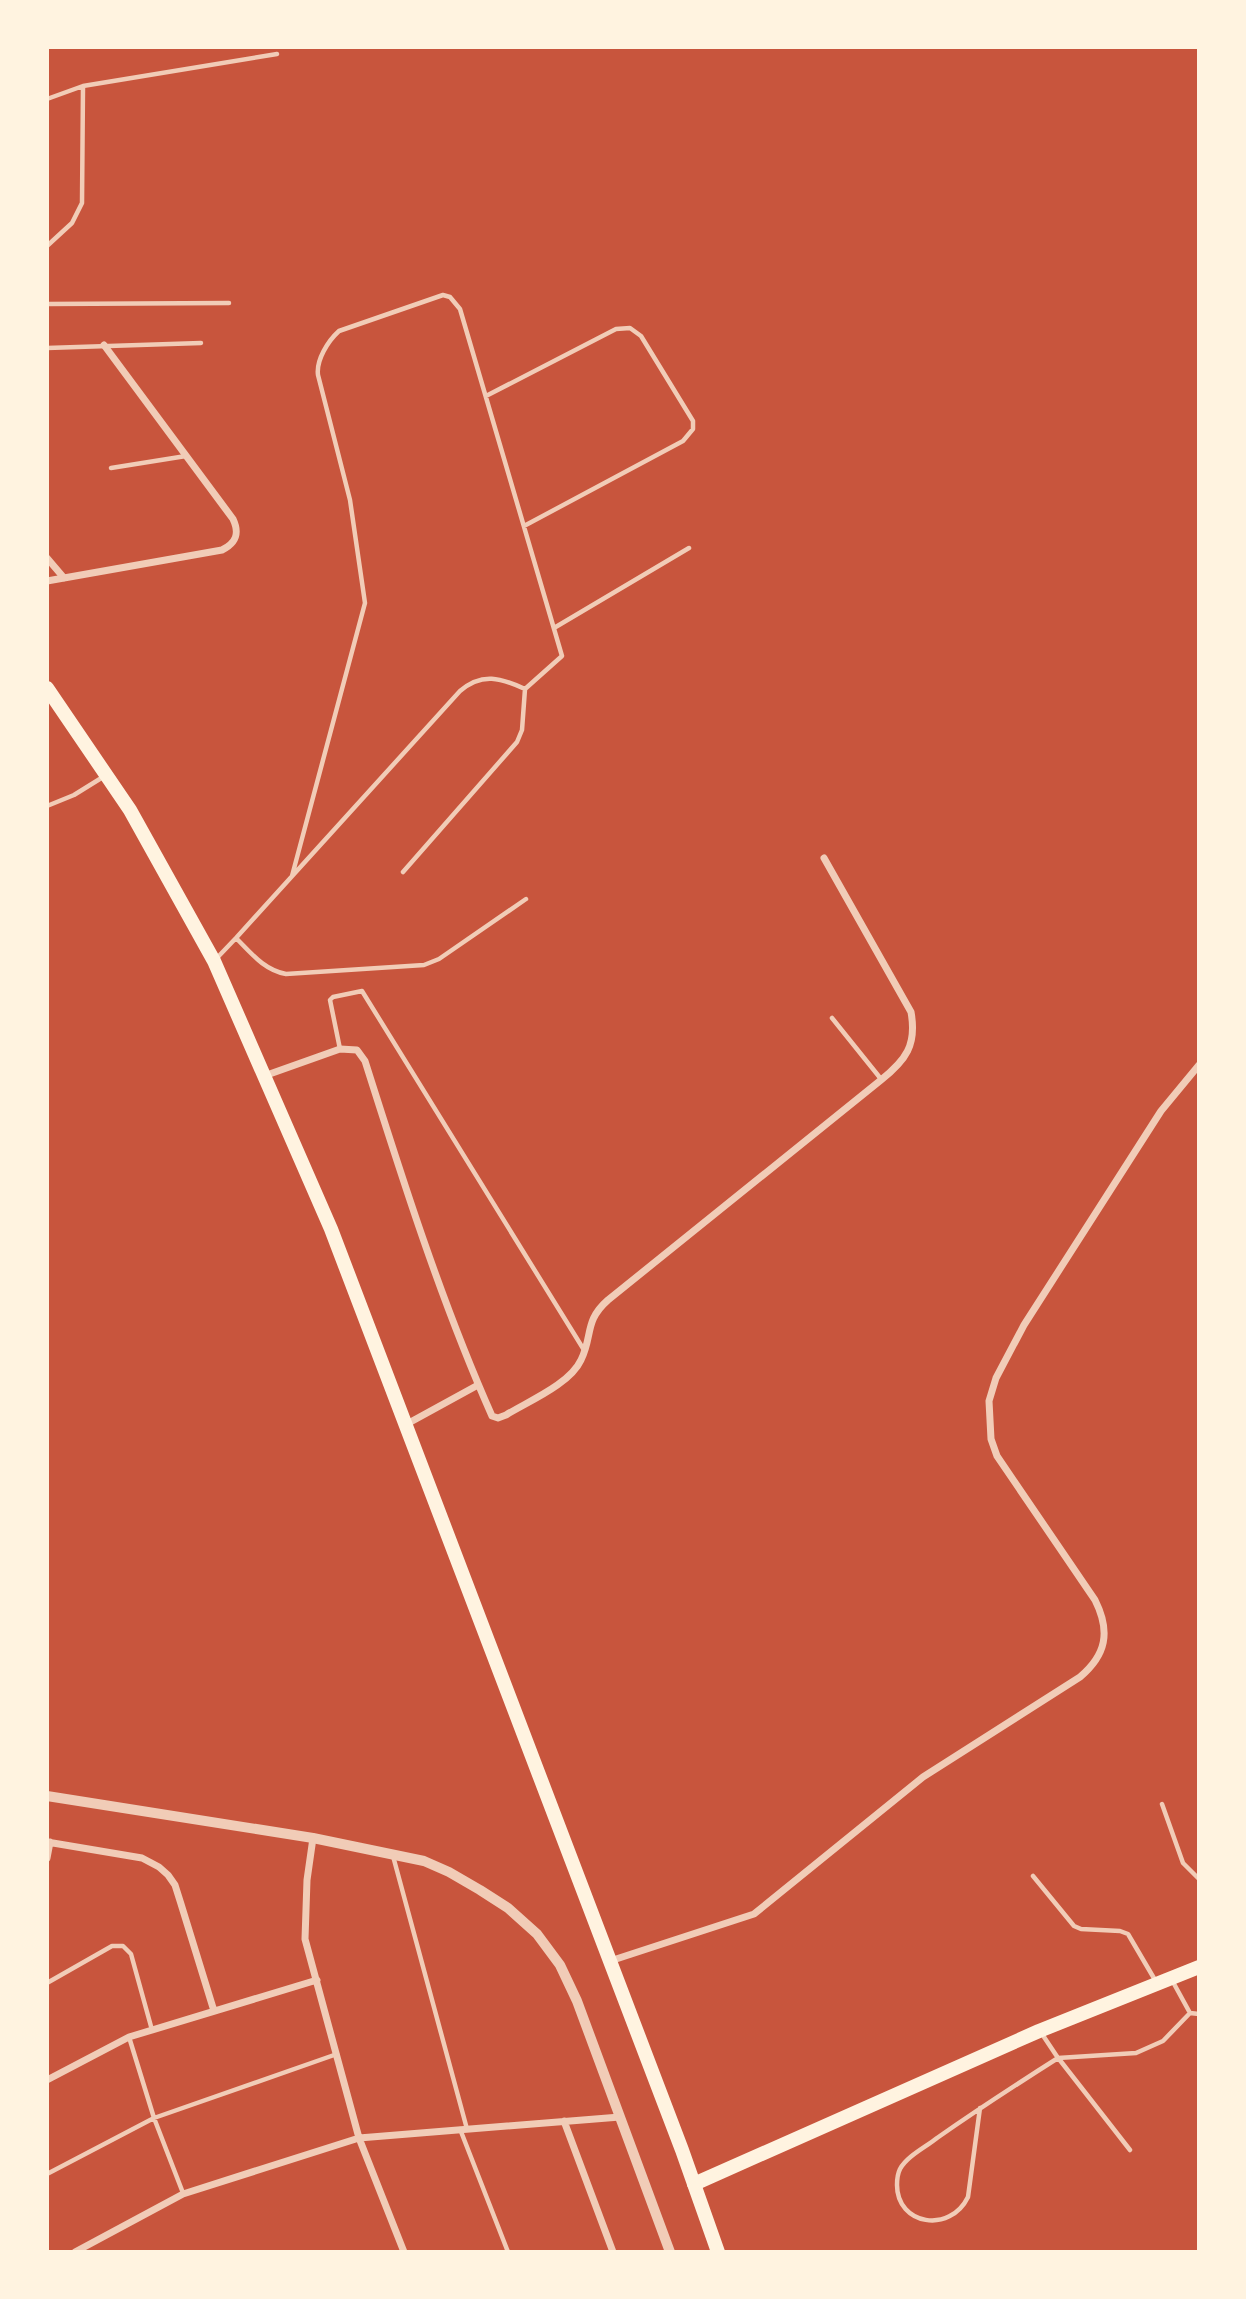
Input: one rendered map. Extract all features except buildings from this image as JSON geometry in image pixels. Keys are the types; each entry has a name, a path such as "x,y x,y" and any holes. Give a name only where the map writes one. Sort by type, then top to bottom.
{"main road":[{"path":"47,688 130,810 214,961 331,1229 718,2252"},
{"path":"694,2184 1039,2031 1199,1967"}],"street":[{"path":"47,581 222,550 236,538 237,528 233,519 104,345"},
{"path":"47,558 64,578"},
{"path":"264,1076 340,1049 357,1050 365,1061 417,1222 478,1385 492,1416 498,1418 569,1376 576,1369 585,1351 592,1320 607,1300 903,1060 913,1037 911,1012 824,858"},
{"path":"610,1961 754,1914 923,1777 1080,1678 1099,1656 1104,1642 1102,1614 997,1456 991,1439 990,1395 1024,1325 1161,1111 1199,1065"},
{"path":"405,1425 478,1385"},
{"path":"47,1796 392,1853 424,1861 460,1878 508,1908 537,1934 560,1965 577,2001 670,2252"},
{"path":"313,1838 307,1880 305,1934 359,2138 404,2252"},
{"path":"47,1858 48,1842 142,1858 168,1875 181,1903 214,2011"},
{"path":"47,2080 129,2037 317,1980"},
{"path":"75,2252 183,2194 359,2138 620,2117"},
{"path":"564,2121 613,2252"}],"lane":[{"path":"47,99 83,86 277,54"},
{"path":"47,246 72,223 83,198 83,86"},
{"path":"292,876 365,603 350,500 317,374 319,360 339,331 443,295 450,297 460,309 562,656 525,689 522,730 517,742 403,872"},
{"path":"47,304 229,303"},
{"path":"486,396 616,329 630,328 641,336 693,421 693,429 683,441 524,526"},
{"path":"47,348 201,343"},
{"path":"111,468 187,456"},
{"path":"554,628 690,548"},
{"path":"214,961 468,684 487,677 498,678 525,689"},
{"path":"47,806 74,795 107,775"},
{"path":"236,938 262,964 286,974 424,965 439,959 526,899"},
{"path":"340,1049 330,1000 362,991 585,1351"},
{"path":"832,1018 881,1080"},
{"path":"1162,1804 1182,1863 1199,1879"},
{"path":"392,1853 464,2129 508,2252"},
{"path":"1033,1876 1073,1926 1128,1934 1190,2014"},
{"path":"47,1983 112,1946 123,1946 131,1954 152,2030"},
{"path":"980,2108 968,2197 964,2206 947,2219 935,2221 923,2220 912,2214 902,2203 898,2192 897,2182 901,2168 911,2157 980,2108 1058,2058 1136,2053 1163,2041 1190,2014 1199,2014"},
{"path":"1039,2031 1130,2150"},
{"path":"129,2037 154,2118 183,2194"},
{"path":"47,2174 154,2118 338,2054"}]}
